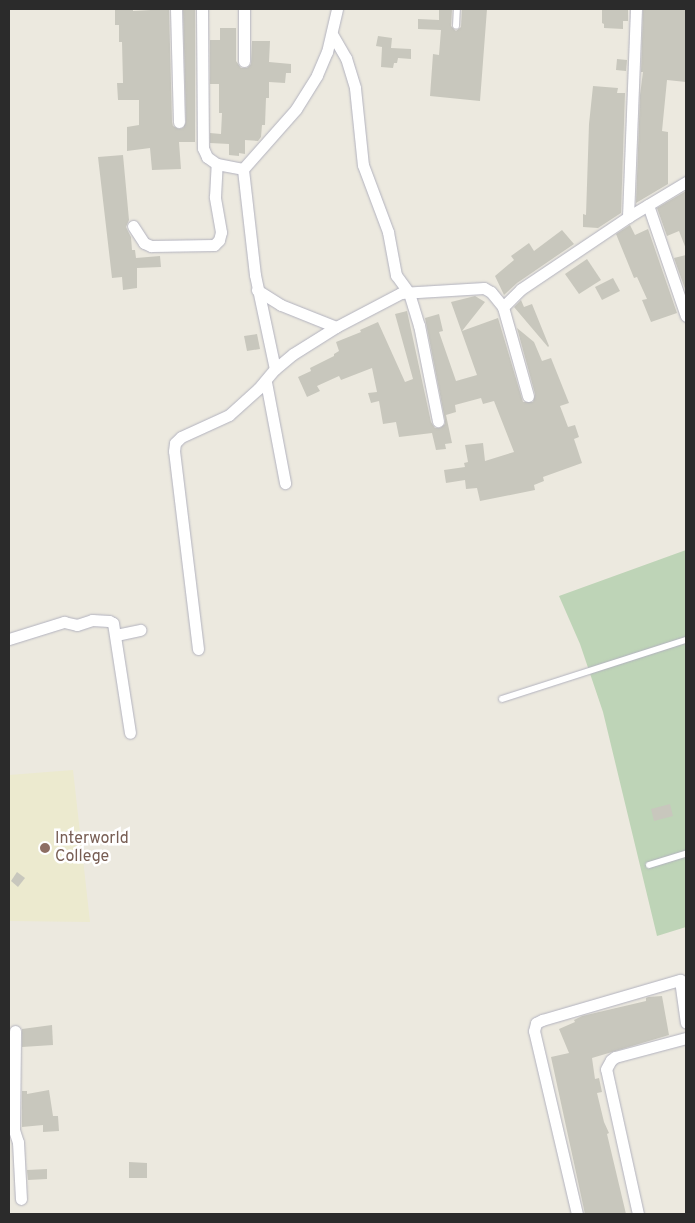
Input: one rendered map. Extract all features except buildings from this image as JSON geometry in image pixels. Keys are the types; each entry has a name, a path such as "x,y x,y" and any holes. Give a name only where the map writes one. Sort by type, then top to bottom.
{"street":[{"path":"176,9 179,122"},
{"path":"202,9 203,148 207,157 217,164 243,169"},
{"path":"244,9 244,61"},
{"path":"274,369 257,290 243,169 296,109 317,75 332,34 338,9"},
{"path":"628,217 636,9"},
{"path":"332,34 346,58 355,88 363,165 388,232 396,275 409,293 426,352 431,392 438,421"},
{"path":"133,226 144,243 151,246 214,246 219,240 221,232 215,197 217,164"},
{"path":"503,307 521,290 628,217 686,182"},
{"path":"648,204 686,316"},
{"path":"198,649 174,451 176,443 181,437 229,415 266,382 274,369 293,354 336,327 383,300 401,293 426,290 484,288 491,292 503,307 528,396"},
{"path":"257,290 280,305 336,327"},
{"path":"266,382 285,483"},
{"path":"9,638 48,625 64,622 77,625 92,620 109,621 115,626 130,732"},
{"path":"116,635 140,630"},
{"path":"577,1214 535,1027 542,1020 683,979 686,1023"},
{"path":"15,1031 12,1128 18,1142 21,1199"},
{"path":"638,1214 606,1069 615,1057 686,1038"}],"lane":[{"path":"456,26 457,9"},
{"path":"502,698 686,640"},
{"path":"649,865 686,854"}],"shaded area":[{"name":"Interworld College","path":"73,770 90,922 9,921 9,775"}],"green space":[{"path":"686,550 686,927 657,936 603,712 580,644 559,596"}],"place":[{"name":"Interworld College","path":"45,848"}]}
